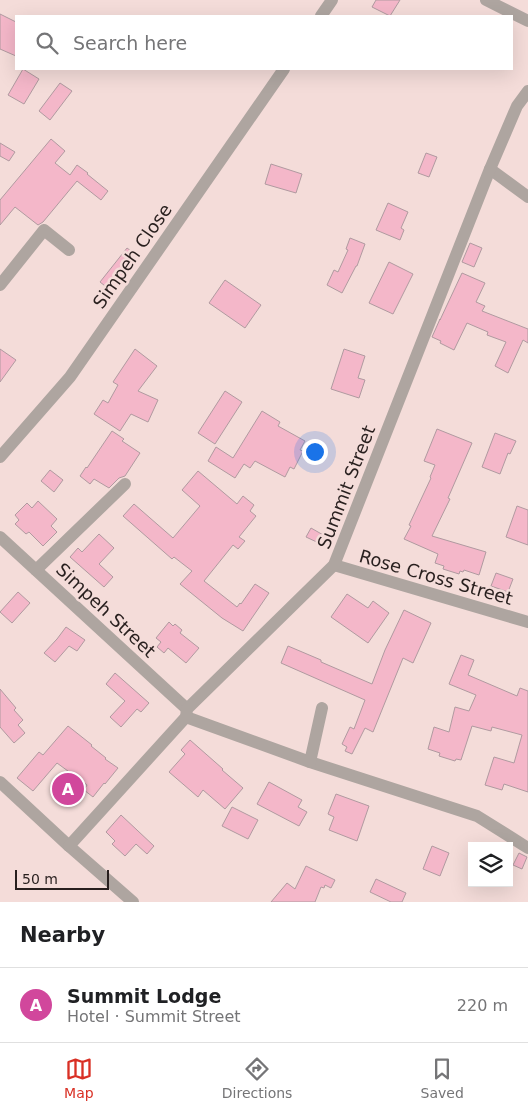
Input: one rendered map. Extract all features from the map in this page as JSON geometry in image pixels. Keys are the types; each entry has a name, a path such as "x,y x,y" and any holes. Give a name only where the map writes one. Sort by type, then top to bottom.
{"street":[{"path":"322,15 332,0"},
{"path":"486,0 528,21"},
{"name":"Simpeh Close","path":"0,457 70,377 283,70"},
{"name":"Summit Street","path":"69,846 186,713 334,565 490,169 517,106 528,91"},
{"path":"490,169 528,197"},
{"path":"0,285 44,230 68,250"},
{"path":"36,570 125,484"},
{"name":"Simpeh Street","path":"0,537 186,713"},
{"name":"Rose Cross Street","path":"334,565 528,622"},
{"path":"310,762 322,708"},
{"path":"186,713 310,762 477,816 528,848"},
{"path":"0,782 126,900"}],"building":[{"path":"376,0 400,0 391,15 372,7"},
{"path":"0,14 15,22 15,56 0,49"},
{"path":"22,70 39,79 24,104 8,95"},
{"path":"60,83 72,91 50,120 39,111"},
{"path":"51,139 65,151 55,163 70,175 77,165 108,191 101,200 77,181 43,222 38,225 15,207 0,225 0,200"},
{"path":"0,143 15,152 9,161 0,156"},
{"path":"426,153 437,157 429,177 418,173"},
{"path":"271,164 302,174 296,193 265,184"},
{"path":"388,203 408,212 401,228 404,230 400,240 376,230"},
{"path":"350,238 365,244 357,266 342,293 327,285 334,270 338,272 348,250 346,249"},
{"path":"470,243 482,248 474,267 462,262"},
{"path":"127,248 138,256 122,277 119,275 109,289 100,282"},
{"path":"389,262 413,274 393,314 369,303"},
{"path":"462,273 485,283 476,302 485,306 482,311 528,329 528,343 523,340 508,373 495,366 506,342 487,335 488,332 467,323 454,350 432,337"},
{"path":"225,280 261,305 245,328 209,303"},
{"path":"0,349 16,360 0,382"},
{"path":"135,349 157,366 138,391 158,400 148,422 131,414 120,431 94,414 103,400 108,403 118,385 113,382"},
{"path":"344,349 365,356 358,378 365,380 359,398 331,389"},
{"path":"225,391 242,402 215,444 198,433"},
{"path":"262,411 280,422 278,426 305,441 300,450 303,451 294,469 290,467 285,477 255,461 250,468 244,464 235,478 208,461 216,447 233,458"},
{"path":"437,429 472,443 448,498 450,499 432,536 486,552 479,575 464,570 463,572 460,571 459,574 443,569 444,566 435,563 438,554 404,539 435,465 424,461"},
{"path":"112,431 124,439 122,441 140,453 125,476 119,478 109,488 94,479 90,484 80,476"},
{"path":"495,433 516,441 510,454 508,453 500,474 482,467"},
{"path":"50,470 63,480 54,492 41,481"},
{"path":"198,471 237,504 243,496 254,505 250,511 256,516 239,537 245,541 238,549 233,545 204,581 237,607 255,584 269,593 243,631 222,618 180,584 192,571 174,557 172,559 123,516 134,504 173,538 200,506 182,490"},
{"path":"38,501 57,519 51,526 57,532 43,546 29,532 26,534 15,524 19,520 15,515 27,503 32,508"},
{"path":"517,506 528,510 528,545 506,537"},
{"path":"311,528 325,536 321,544 306,537"},
{"path":"99,534 114,548 99,564 113,577 104,587 70,557 78,548 82,552"},
{"path":"496,573 513,579 508,592 491,586"},
{"path":"18,592 30,603 12,623 0,612"},
{"path":"347,594 368,608 373,601 389,613 368,643 331,617"},
{"path":"404,610 431,623 413,663 403,658 373,732 365,728 352,754 345,751 347,747 342,744 350,727 354,729 365,700 281,663 288,646 372,684 385,650"},
{"path":"169,622 182,630 180,633 199,648 186,663 168,648 164,653 157,647 161,642 156,638"},
{"path":"66,627 85,640 77,651 69,646 55,662 44,653"},
{"path":"461,655 474,660 468,675 517,696 520,688 528,691 528,792 504,784 502,790 485,785 494,757 514,763 522,735 492,727 491,731 472,726 461,760 456,759 455,761 439,756 440,753 428,749 434,727 449,732 455,707 469,711 476,695 449,684"},
{"path":"115,673 149,703 141,712 137,709 121,727 110,717 125,701 106,684"},
{"path":"0,689 16,708 14,710 23,720 18,725 25,733 14,743 0,727"},
{"path":"68,726 118,768 93,797 84,790 87,785 57,763 33,791 17,778 39,752 43,755"},
{"path":"190,740 243,788 225,809 203,790 198,797 169,772 185,754 181,750"},
{"path":"269,782 302,800 298,807 307,812 299,826 257,804"},
{"path":"336,794 369,806 357,841 329,830 334,817 328,814"},
{"path":"232,807 258,820 248,839 222,826"},
{"path":"121,815 154,846 147,854 136,844 125,856 112,844 115,841 106,832"},
{"path":"432,846 449,853 440,876 423,869"},
{"path":"519,853 527,857 522,869 513,865"},
{"path":"306,866 335,880 331,888 325,885 324,888 321,887 315,902 271,902 287,883 295,889"},
{"path":"376,879 406,893 402,902 391,902 370,892"}],"place":[{"name":"Summit Lodge","path":"68,789"}]}
